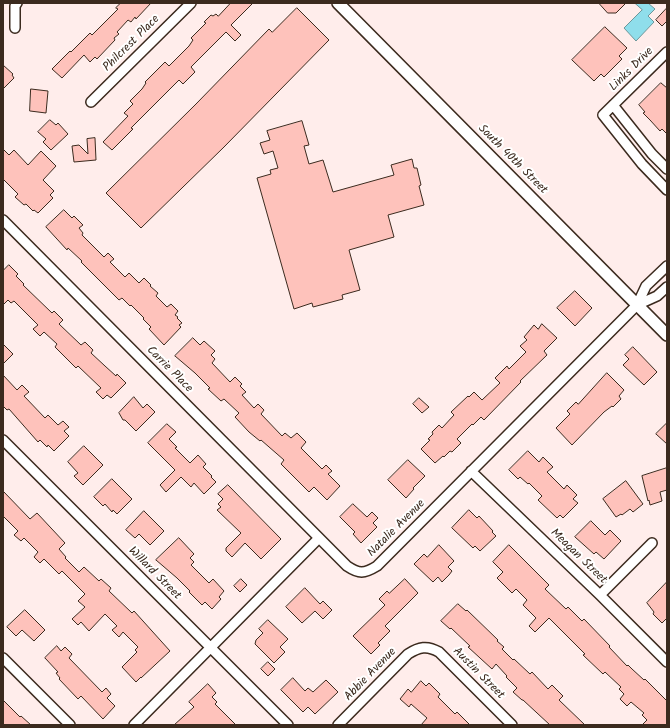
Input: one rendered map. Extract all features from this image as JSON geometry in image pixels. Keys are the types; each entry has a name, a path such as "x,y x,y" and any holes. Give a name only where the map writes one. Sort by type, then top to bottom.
{"street":[{"path":"15,28 14,6 17,3"},
{"name":"Philcrest Place","path":"91,102 190,3"},
{"name":"South 40th Street","path":"338,3 667,335"},
{"name":"Links Drive","path":"667,52 603,115 642,164 667,190"},
{"name":"Links Drive","path":"613,105 652,154 667,169"},
{"name":"Carrie Place","path":"3,220 319,538"},
{"path":"637,305 646,286 667,266"},
{"path":"637,305 658,296 667,287"},
{"name":"Natalie Avenue","path":"319,538 347,566 361,573 369,571 377,566 637,305"},
{"name":"Willard Street","path":"3,440 288,725"},
{"name":"Meagan Street","path":"472,470 667,662"},
{"path":"134,725 319,538"},
{"path":"600,595 652,543"},
{"name":"Abbie Avenue","path":"338,725 408,654 416,649 424,647"},
{"name":"Austin Street","path":"424,647 432,648 439,652 512,725"},
{"path":"3,658 70,725"}],"water":[{"path":"635,3 648,3 655,9 648,16 654,22 636,41 624,28 642,10"}],"building":[{"path":"121,3 151,3 136,19 135,17 131,22 128,20 117,32 119,34 114,38 115,40 97,59 95,57 90,62 84,55 62,78 52,69 90,33 92,35 118,9 116,8"},
{"path":"231,3 253,3 231,25 241,35 235,41 226,32 191,67 195,72 183,84 179,80 131,128 133,129 112,150 103,142 128,116 124,113 133,104 130,101 142,89 146,83 145,82 165,62 169,66 189,46 193,40 191,38 206,23 204,22 211,15 213,16 216,14 218,16"},
{"path":"599,3 626,3 616,13 608,13"},
{"path":"297,8 329,40 224,147 141,228 106,193 269,29 272,32"},
{"path":"667,8 667,21 662,26 656,20"},
{"path":"605,27 627,48 619,56 622,59 604,77 601,74 594,81 572,60"},
{"path":"3,65 13,74 12,75 14,78 3,89"},
{"path":"661,83 667,88 667,134 662,129 660,131 643,113 645,112 639,105"},
{"path":"31,89 48,91 46,113 30,111"},
{"path":"50,120 56,125 58,123 68,134 51,150 43,142 46,139 38,132"},
{"path":"302,121 309,145 304,146 309,164 323,160 333,192 394,175 391,165 412,159 414,168 417,168 421,185 419,186 424,205 388,215 394,237 349,250 360,290 342,295 343,299 313,307 312,303 294,309 257,178 271,174 270,170 278,168 273,151 264,154 260,143 270,140 267,131"},
{"path":"95,138 96,160 74,162 72,146 79,145 88,154 87,139"},
{"path":"3,149 9,155 14,150 28,165 41,151 56,166 43,180 54,191 50,195 53,198 38,213 34,210 33,211 26,204 24,205 15,197 18,194 3,179"},
{"path":"64,210 72,218 74,216 83,225 79,228 83,233 82,235 104,257 108,253 114,259 110,262 125,277 129,273 139,283 144,278 158,293 156,296 167,307 171,304 178,311 175,315 182,323 179,325 181,327 164,345 149,329 151,327 143,319 144,318 131,305 130,306 122,298 119,300 81,262 82,261 68,248 67,250 46,227"},
{"path":"9,265 18,274 16,276 24,284 23,285 52,313 54,311 63,320 59,324 81,345 85,342 93,350 91,353 126,383 111,398 107,395 103,399 96,392 101,388 78,366 76,368 55,347 57,344 44,332 40,336 33,329 38,325 14,301 11,303 8,300 3,305 3,271"},
{"path":"575,291 592,308 575,326 557,308"},
{"path":"542,324 557,338 544,351 547,355 520,381 521,382 484,420 481,417 457,439 461,443 452,452 450,451 435,463 421,449 430,440 428,439 433,434 432,432 439,425 442,428 454,415 451,412 468,396 469,397 474,392 482,400 500,383 495,378 507,366 509,369 526,352 520,346 527,340 524,337 534,325 538,329"},
{"path":"193,338 200,345 204,341 215,351 211,355 215,359 212,363 230,382 235,377 242,384 240,386 246,392 242,395 254,408 258,404 264,410 261,414 282,436 285,433 291,438 297,433 306,442 301,448 322,469 326,465 332,471 328,474 340,486 327,500 314,487 309,492 281,464 284,460 261,440 260,441 249,432 235,417 239,413 224,399 221,401 208,389 210,388 195,373 175,356"},
{"path":"3,344 13,354 3,364"},
{"path":"633,347 657,372 644,385 623,365 629,359 625,355"},
{"path":"607,373 624,390 619,396 621,399 613,407 612,406 604,412 572,445 556,428 570,414 567,411 576,402 578,404"},
{"path":"3,375 17,390 22,385 29,392 24,396 45,418 48,415 58,425 63,421 69,427 64,431 69,436 54,451 40,440 38,442 9,409 7,410 3,406"},
{"path":"134,397 143,408 147,404 155,412 136,431 125,420 123,420 119,413"},
{"path":"419,398 429,407 422,413 413,404"},
{"path":"667,423 667,444 656,434"},
{"path":"167,424 176,432 169,439 177,447 175,448 190,463 198,455 206,464 203,467 216,482 204,494 194,483 191,487 181,477 166,492 160,485 175,470 148,443"},
{"path":"84,446 103,465 83,485 74,476 78,473 68,462"},
{"path":"528,451 539,462 543,457 553,467 547,472 564,489 567,485 577,495 573,499 578,503 563,518 560,515 557,518 538,500 542,496 529,483 528,484 520,477 518,479 509,470"},
{"path":"408,460 425,476 413,488 414,489 406,498 388,480"},
{"path":"667,468 667,490 660,492 662,501 650,505 642,476"},
{"path":"112,479 132,499 117,514 113,510 112,512 105,504 103,506 94,497"},
{"path":"626,481 643,504 633,512 630,509 622,515 621,514 616,517 603,499"},
{"path":"228,485 281,539 261,559 245,543 232,557 226,551 226,548 241,533 217,510 221,507 218,504 223,499 218,494"},
{"path":"3,491 30,519 37,513 65,543 59,549 66,557 65,558 79,572 84,567 99,581 101,579 111,588 109,591 132,613 134,611 170,651 136,682 122,667 137,652 135,650 138,647 123,632 119,637 112,630 117,626 105,614 89,631 81,622 78,625 72,619 85,607 78,601 85,594 62,571 59,574 44,559 40,563 34,557 38,552 24,538 21,541 14,535 18,531 3,516"},
{"path":"353,504 367,517 372,512 378,518 373,523 377,527 361,543 353,534 355,532 340,517"},
{"path":"469,510 477,518 479,516 496,536 480,551 475,546 473,548 452,528"},
{"path":"144,511 164,531 150,545 139,534 135,538 126,530"},
{"path":"591,521 605,535 610,530 621,541 604,559 596,552 594,554 575,537"},
{"path":"179,538 194,554 190,558 194,562 191,565 209,583 213,579 224,591 219,597 221,599 212,609 205,602 202,605 177,578 156,560"},
{"path":"439,545 454,561 448,567 452,571 442,582 438,577 433,582 414,564 424,554 427,557"},
{"path":"509,545 549,585 545,589 566,609 568,607 582,621 584,619 627,666 628,665 644,680 645,679 667,701 667,725 642,725 647,720 642,715 644,713 631,702 627,706 620,699 624,694 619,689 621,687 605,672 603,674 583,655 585,654 549,618 535,632 529,626 536,618 523,605 527,600 516,589 512,593 497,578 503,572 493,562"},
{"path":"241,579 247,585 240,592 234,586"},
{"path":"405,579 418,593 385,626 390,631 378,643 380,645 371,654 353,636 385,605 379,599 387,591 389,593"},
{"path":"667,582 667,618 662,623 653,614 654,612 647,603"},
{"path":"305,588 320,604 323,601 332,610 323,619 315,611 302,623 286,607"},
{"path":"458,604 466,611 467,610 498,640 497,641 504,647 502,649 513,660 514,659 530,674 532,672 548,689 552,685 563,696 559,700 585,725 550,725 513,692 517,688 496,664 492,669 468,647 470,646 451,628 450,629 441,621"},
{"path":"25,610 45,630 34,641 22,630 16,636 7,627"},
{"path":"268,620 288,639 280,647 285,652 274,663 255,644 256,640 263,633 259,629"},
{"path":"57,646 61,651 65,647 72,654 69,658 102,692 106,688 111,694 107,698 115,706 103,719 81,696 78,699 59,679 60,678 56,673 58,672 45,658"},
{"path":"268,662 275,669 268,676 261,669"},
{"path":"293,678 305,691 308,688 313,692 326,680 338,692 315,714 308,707 303,712 281,690"},
{"path":"421,681 426,686 429,683 440,694 438,697 455,714 457,712 470,725 421,725 427,718 411,704 409,707 400,699 408,689 411,692"},
{"path":"208,684 216,693 212,697 217,702 215,704 236,725 174,725 194,707 189,702"},
{"path":"3,700 20,717 21,716 31,725 3,725"}]}
